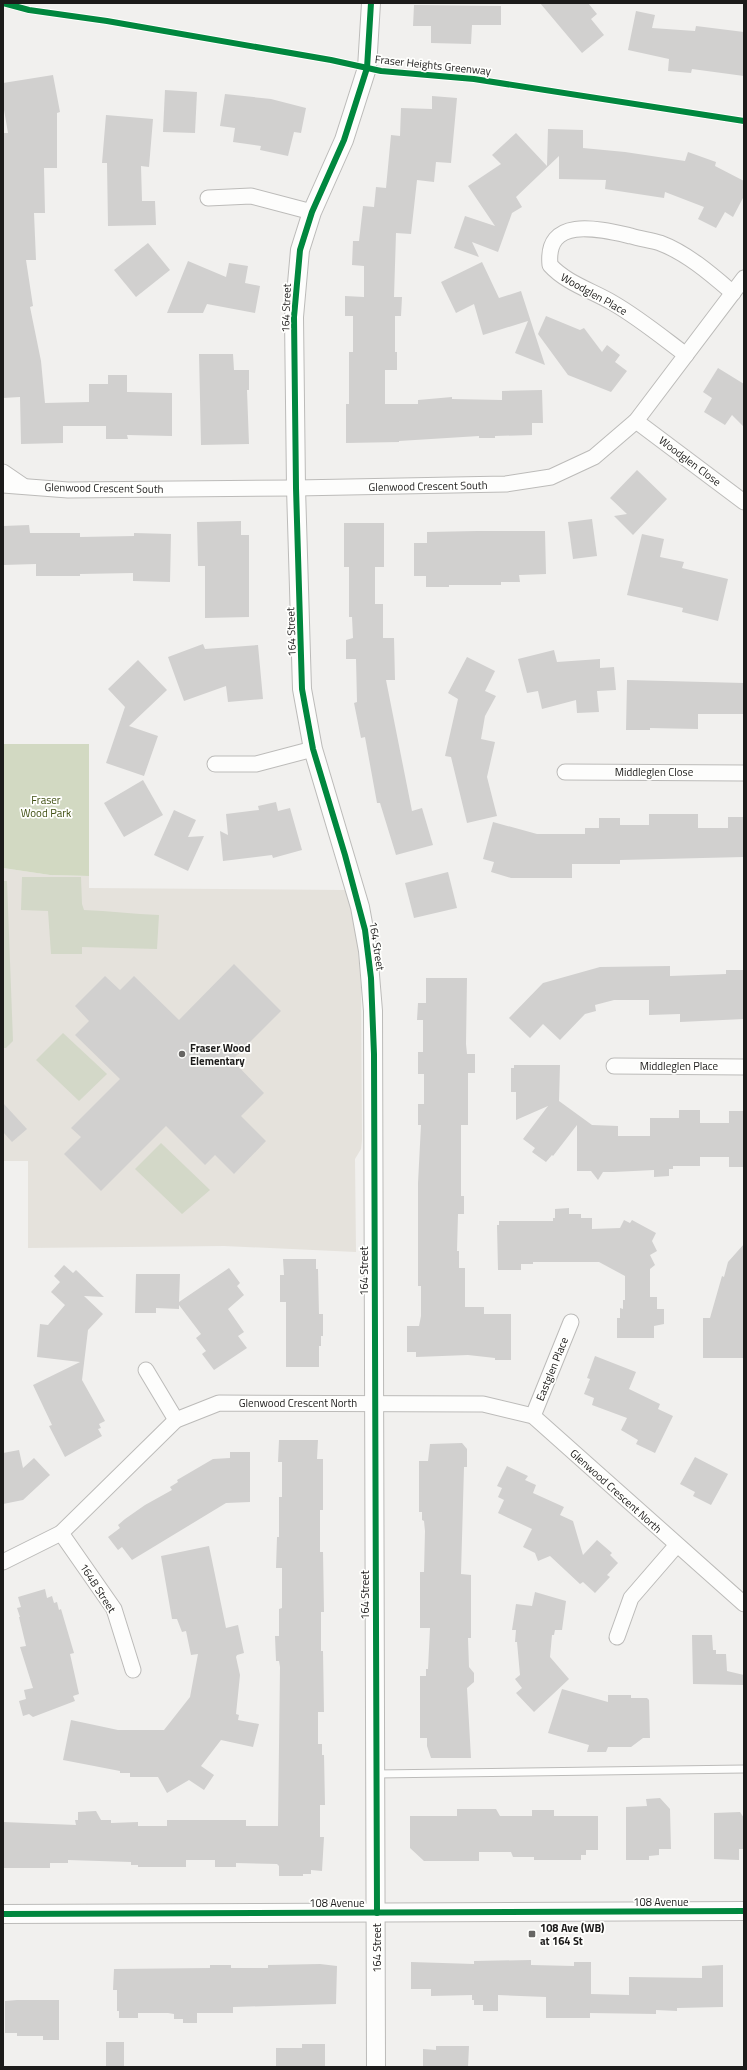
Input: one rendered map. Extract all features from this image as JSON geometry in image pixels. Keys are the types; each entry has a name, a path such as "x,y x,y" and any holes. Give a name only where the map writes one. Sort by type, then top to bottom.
{"street":[{"name":"164 Street","path":"371,3 367,68 344,140 312,212 300,250 294,317 296,488 302,689 313,749 360,907 371,978 374,1054 377,1913 376,2067"},
{"path":"208,198 251,196 312,212"},
{"name":"Woodglen Place","path":"686,355 650,327 613,303 557,273 550,265 551,245 560,234 579,228 605,230 661,244 702,267 733,293"},
{"name":"Glenwood Crescent South","path":"3,485 22,485 68,490 296,488 506,484 551,477 594,457 636,421 744,278"},
{"name":"Woodglen Close","path":"636,421 744,502"},
{"name":"Glenwood Crescent South","path":"3,472 22,485"},
{"path":"215,764 256,764 313,749"},
{"name":"Middleglen Close","path":"565,772 744,773"},
{"name":"Middleglen Place","path":"614,1066 744,1066"},
{"name":"Eastglen Place","path":"533,1416 571,1322"},
{"path":"146,1370 176,1420"},
{"name":"Glenwood Crescent North","path":"3,1562 61,1533 176,1420 219,1403 483,1404 533,1416 676,1546 744,1604"},
{"name":"164B Street","path":"61,1533 114,1609 133,1670"},
{"path":"617,1636 631,1598 676,1546"},
{"name":"108 Avenue","path":"3,1914 744,1911"}],"lane":[{"path":"376,1774 744,1769"}],"shaded area":[{"name":"Fraser Wood Elementary","path":"3,868 50,875 89,876 89,888 347,890 358,948 361,987 362,1140 361,1149 355,1159 356,1252 224,1246 28,1248 28,1161 3,1161"}],"green space":[{"name":"Fraser Wood Park","path":"3,744 89,744 89,876 50,875 3,868"},
{"path":"22,877 81,877 82,904 84,910 159,915 157,949 82,947 82,954 51,954 48,911 21,910"},
{"path":"3,881 7,881 13,1041 6,1048 3,1048"},
{"path":"63,1033 107,1074 79,1101 36,1060"},
{"path":"161,1143 210,1190 182,1214 135,1169"}],"building":[{"path":"540,3 588,3 597,14 591,19 604,35 582,53"},
{"path":"414,5 501,6 501,25 472,25 471,44 431,43 431,26 413,26"},
{"path":"636,11 655,15 652,28 695,31 696,26 744,32 744,76 692,69 691,73 668,71 669,59 628,50"},
{"path":"53,75 60,112 57,113 57,168 44,168 45,213 34,213 36,260 26,260 33,306 30,307 41,361 45,403 89,402 89,384 108,384 108,375 127,375 127,392 172,393 172,436 127,435 128,439 106,439 106,426 63,426 63,443 21,444 20,397 3,398 3,175 4,133 8,133 3,104 3,83"},
{"path":"165,90 197,92 195,133 163,132"},
{"path":"225,94 271,99 306,108 301,133 294,132 288,156 260,150 261,146 233,142 235,128 220,126"},
{"path":"432,96 457,98 451,163 436,162 434,182 417,180 411,234 396,233 394,297 402,297 401,316 395,316 395,352 397,352 397,370 385,370 385,404 418,404 418,400 452,397 452,399 502,400 502,391 542,390 543,423 532,423 532,435 495,436 495,438 479,438 479,436 399,442 346,443 346,404 349,404 349,352 353,352 353,316 345,316 345,296 364,297 364,266 352,265 353,241 359,241 363,206 374,207 376,187 386,188 391,135 400,136 401,108 432,109"},
{"path":"106,115 153,119 149,167 141,166 142,201 155,201 156,225 108,226 107,163 102,163"},
{"path":"548,129 583,130 583,148 625,152 685,161 688,152 716,162 715,166 744,181 744,196 733,217 725,212 716,228 698,219 704,207 665,192 664,198 605,189 606,180 559,179 559,156 516,197 522,207 512,213 498,252 472,242 479,257 454,248 465,216 495,226 468,186 501,164 492,155 516,133 547,166"},
{"path":"148,243 170,270 136,297 114,270"},
{"path":"188,261 226,277 229,263 248,266 245,283 260,286 255,313 207,304 203,313 167,313"},
{"path":"482,262 499,298 521,291 545,365 515,353 528,321 483,335 474,304 456,313 441,282"},
{"path":"546,316 580,330 584,328 602,352 607,345 620,355 615,362 627,371 611,392 568,375 538,334"},
{"path":"199,354 233,354 234,370 249,370 249,390 247,390 249,444 201,445"},
{"path":"718,368 744,384 744,427 732,415 725,425 704,412 712,398 703,392"},
{"path":"637,470 667,499 633,535 614,516 627,514 610,498"},
{"path":"592,519 597,556 573,559 568,522"},
{"path":"241,521 241,535 249,535 249,617 205,618 205,566 198,566 197,522"},
{"path":"344,523 384,523 384,567 375,567 375,604 383,604 383,638 394,638 395,680 386,680 412,811 422,808 433,845 396,855 380,803 377,803 365,737 361,738 354,703 357,702 356,659 346,659 346,640 353,638 352,617 349,617 349,567 344,567"},
{"path":"29,525 30,533 80,533 80,537 134,536 134,533 171,534 170,582 133,581 133,573 80,574 80,576 36,576 36,564 3,565 3,526"},
{"path":"545,531 546,574 519,575 520,582 501,582 501,585 449,585 449,587 426,587 426,576 414,576 414,543 427,543 427,532"},
{"path":"642,534 664,539 660,557 684,562 682,568 728,579 718,621 682,612 683,608 627,595"},
{"path":"203,644 205,649 258,645 263,699 228,702 226,686 184,701 168,657"},
{"path":"554,650 557,662 600,659 600,668 614,667 616,690 597,691 599,712 577,713 576,700 542,709 538,691 527,693 518,659"},
{"path":"467,657 495,671 485,691 496,696 485,716 481,739 495,742 487,777 497,816 467,823 451,757 445,756 458,699 448,693"},
{"path":"138,660 167,690 129,726 158,736 144,776 106,763 125,707 108,689"},
{"path":"627,680 744,683 744,714 698,714 698,729 650,728 650,730 626,730"},
{"path":"143,780 163,815 124,837 104,803"},
{"path":"276,802 278,811 290,808 302,850 273,858 272,855 223,861 220,831 228,835 226,814 259,810 258,806"},
{"path":"174,810 196,820 188,837 204,836 188,871 154,855"},
{"path":"649,814 698,814 698,828 728,828 728,817 744,817 744,857 620,860 620,864 572,864 572,878 511,878 491,872 494,862 483,859 493,822 537,834 585,834 585,828 599,828 599,818 620,818 620,825 649,825"},
{"path":"448,872 457,908 414,918 405,883"},
{"path":"234,964 281,1011 232,1060 264,1093 241,1116 266,1141 234,1174 215,1155 205,1165 166,1126 101,1191 64,1154 81,1137 71,1128 120,1079 75,1035 89,1021 75,1006 105,976 120,990 134,976 179,1020"},
{"path":"670,966 670,976 726,974 726,970 744,970 744,1019 680,1022 680,1014 649,1015 649,1000 614,1000 595,1005 596,1011 585,1014 560,1040 543,1024 530,1038 509,1018 543,983 600,967"},
{"path":"426,978 467,978 466,1044 467,1054 475,1054 475,1073 468,1073 468,1125 461,1125 461,1196 464,1196 464,1214 458,1214 457,1251 459,1251 459,1268 465,1268 465,1307 484,1307 484,1314 511,1314 511,1360 495,1360 495,1358 468,1355 416,1357 416,1352 407,1352 407,1326 419,1326 421,1316 421,1286 418,1286 418,1183 421,1125 418,1125 418,1104 424,1104 424,1074 418,1074 418,1052 423,1052 423,1020 417,1020 418,1003 426,1003"},
{"path":"514,1065 560,1065 559,1101 592,1125 618,1126 618,1136 650,1136 650,1118 679,1118 679,1110 700,1110 700,1123 729,1123 729,1111 744,1111 744,1167 729,1167 729,1157 700,1157 700,1166 673,1166 673,1169 669,1169 669,1176 654,1177 654,1170 603,1172 598,1180 591,1171 577,1171 577,1125 553,1156 552,1155 546,1162 532,1152 535,1148 523,1139 548,1106 516,1120 516,1092 511,1092 511,1068 514,1068"},
{"path":"3,1103 27,1129 12,1142 3,1132"},
{"path":"569,1208 569,1214 581,1214 581,1218 592,1218 592,1229 620,1228 624,1220 630,1223 632,1220 656,1233 652,1241 657,1251 650,1255 655,1265 650,1269 650,1297 657,1297 657,1309 664,1309 664,1324 654,1326 654,1338 617,1338 617,1318 620,1318 620,1308 623,1309 623,1300 625,1300 625,1276 599,1262 533,1262 533,1264 521,1264 521,1270 498,1270 497,1225 499,1225 499,1221 553,1221 553,1218 555,1218 555,1209"},
{"path":"744,1244 744,1358 703,1358 703,1318 710,1318 722,1276 724,1277 728,1262"},
{"path":"283,1259 316,1259 316,1269 318,1269 319,1314 323,1314 323,1336 321,1336 321,1346 319,1346 319,1367 286,1367 286,1302 280,1302 280,1275 284,1275"},
{"path":"64,1265 73,1273 76,1270 104,1297 84,1296 103,1314 88,1330 82,1380 105,1421 99,1424 101,1428 98,1429 102,1436 65,1457 49,1426 52,1425 33,1385 80,1362 37,1357 40,1324 48,1325 65,1305 51,1292 60,1282 54,1276"},
{"path":"229,1268 240,1283 237,1286 244,1295 228,1309 244,1332 238,1336 247,1348 214,1370 202,1354 206,1351 196,1338 201,1334 179,1305 179,1309 156,1308 156,1313 135,1313 136,1274 180,1274 179,1302"},
{"path":"595,1356 636,1372 629,1389 660,1404 658,1409 673,1416 655,1453 636,1444 638,1440 621,1430 627,1418 592,1405 594,1398 584,1394 590,1379 587,1378"},
{"path":"279,1440 318,1440 317,1459 323,1459 323,1510 320,1510 320,1552 323,1552 324,1612 321,1612 321,1651 323,1651 324,1712 318,1712 318,1744 322,1744 322,1755 324,1755 325,1805 320,1805 320,1837 324,1837 322,1871 311,1870 311,1874 303,1874 303,1876 279,1876 279,1866 277,1864 236,1863 236,1867 215,1867 215,1860 186,1860 186,1867 138,1867 138,1865 131,1865 131,1862 68,1860 68,1863 50,1863 50,1868 3,1868 3,1822 76,1825 75,1820 78,1820 78,1812 96,1811 101,1820 111,1820 111,1823 138,1822 138,1826 167,1826 167,1820 246,1820 246,1826 278,1826 280,1667 279,1661 276,1661 275,1636 279,1636 279,1609 282,1608 282,1568 276,1568 277,1537 279,1537 279,1497 282,1497 282,1462 278,1462"},
{"path":"462,1443 467,1449 467,1467 464,1467 461,1574 471,1575 471,1638 468,1638 469,1667 474,1673 474,1682 467,1688 471,1758 431,1758 427,1746 427,1738 420,1738 420,1676 426,1676 426,1669 428,1669 430,1628 420,1628 420,1572 424,1572 425,1531 424,1521 422,1520 422,1512 419,1512 419,1461 428,1461 430,1444"},
{"path":"19,1450 23,1468 34,1458 50,1475 23,1500 3,1504 3,1453"},
{"path":"230,1452 250,1452 250,1502 226,1503 132,1560 122,1547 118,1550 108,1537 120,1528 118,1525 145,1505 172,1490 170,1487 178,1482 177,1480 213,1459 230,1458"},
{"path":"695,1457 728,1474 711,1505 693,1496 695,1492 680,1484"},
{"path":"507,1466 528,1476 525,1480 536,1485 533,1493 564,1507 560,1515 573,1521 583,1555 597,1540 612,1553 610,1555 618,1563 607,1575 610,1577 595,1593 583,1582 580,1584 550,1556 538,1561 535,1553 523,1547 532,1529 498,1513 504,1500 498,1497 502,1488 497,1486"},
{"path":"209,1546 226,1628 238,1625 244,1653 237,1655 236,1657 240,1675 236,1714 239,1715 238,1720 259,1724 253,1747 221,1740 201,1766 214,1775 204,1790 189,1780 167,1793 158,1777 130,1777 130,1773 120,1773 120,1771 63,1760 71,1720 118,1730 164,1730 190,1697 198,1654 191,1655 186,1631 182,1632 177,1619 172,1619 161,1556"},
{"path":"45,1589 47,1598 52,1596 54,1603 57,1602 59,1610 61,1609 74,1653 70,1654 79,1694 73,1696 75,1701 33,1717 29,1714 23,1716 19,1701 26,1699 24,1690 33,1688 20,1647 26,1646 17,1608 21,1607 18,1597"},
{"path":"535,1592 566,1601 562,1630 555,1630 554,1635 552,1635 550,1657 569,1679 534,1712 516,1693 522,1688 515,1679 520,1675 517,1642 515,1642 516,1630 512,1630 516,1604 532,1606"},
{"path":"692,1635 712,1635 713,1650 716,1650 716,1654 726,1654 727,1671 744,1675 744,1685 693,1684"},
{"path":"562,1689 608,1702 608,1695 631,1695 631,1698 647,1698 649,1700 650,1738 643,1738 631,1747 608,1747 606,1752 587,1752 589,1745 548,1733"},
{"path":"660,1798 670,1809 671,1849 659,1849 659,1855 649,1856 649,1860 626,1860 626,1807 647,1806 646,1799"},
{"path":"457,1809 496,1809 500,1816 532,1816 532,1810 554,1810 554,1816 598,1816 598,1850 586,1850 586,1855 581,1855 581,1860 534,1860 534,1857 513,1857 511,1852 479,1852 479,1861 424,1861 410,1848 410,1816 457,1816"},
{"path":"740,1812 744,1818 744,1849 739,1849 739,1860 714,1859 714,1813"},
{"path":"531,1960 531,1965 574,1966 574,1962 591,1962 591,1994 629,1995 629,1977 702,1978 702,1966 723,1965 723,2007 677,2008 677,2011 656,2010 656,2014 590,2013 590,2018 546,2018 546,1997 498,1995 498,2011 483,2011 483,2005 474,2005 472,1995 431,1996 431,1989 411,1989 411,1962 474,1964 474,1961"},
{"path":"320,1964 337,1966 336,2004 233,2007 233,2013 197,2013 197,2023 183,2023 183,2019 174,2019 174,2014 168,2013 138,2013 138,2018 119,2018 119,2011 117,2011 117,1990 113,1990 114,1969 210,1968 210,1965 231,1965 231,1968 268,1968 268,1965"},
{"path":"59,2000 59,2040 43,2040 43,2036 17,2036 17,2033 5,2033 5,2001"},
{"path":"106,2042 124,2042 124,2067 106,2067"},
{"path":"302,2044 325,2044 325,2067 276,2067 276,2048 302,2048"},
{"path":"436,2046 469,2046 468,2067 423,2067 423,2049 436,2050"}],"cycle path":[{"name":"Fraser Heights Greenway","path":"3,3 29,10 107,21 331,60 381,71 474,79 744,121"},
{"name":"Fraser Heights Greenway","path":"371,3 367,68 344,140 312,212 300,250 294,317 296,488 302,689 313,749 345,855 365,930 371,978 374,1054 377,1913"},
{"path":"3,1914 744,1911"}],"place":[{"name":"Fraser Wood Elementary","path":"182,1054"},
{"name":"108 Ave (WB) at 164 St","path":"532,1934"}]}
